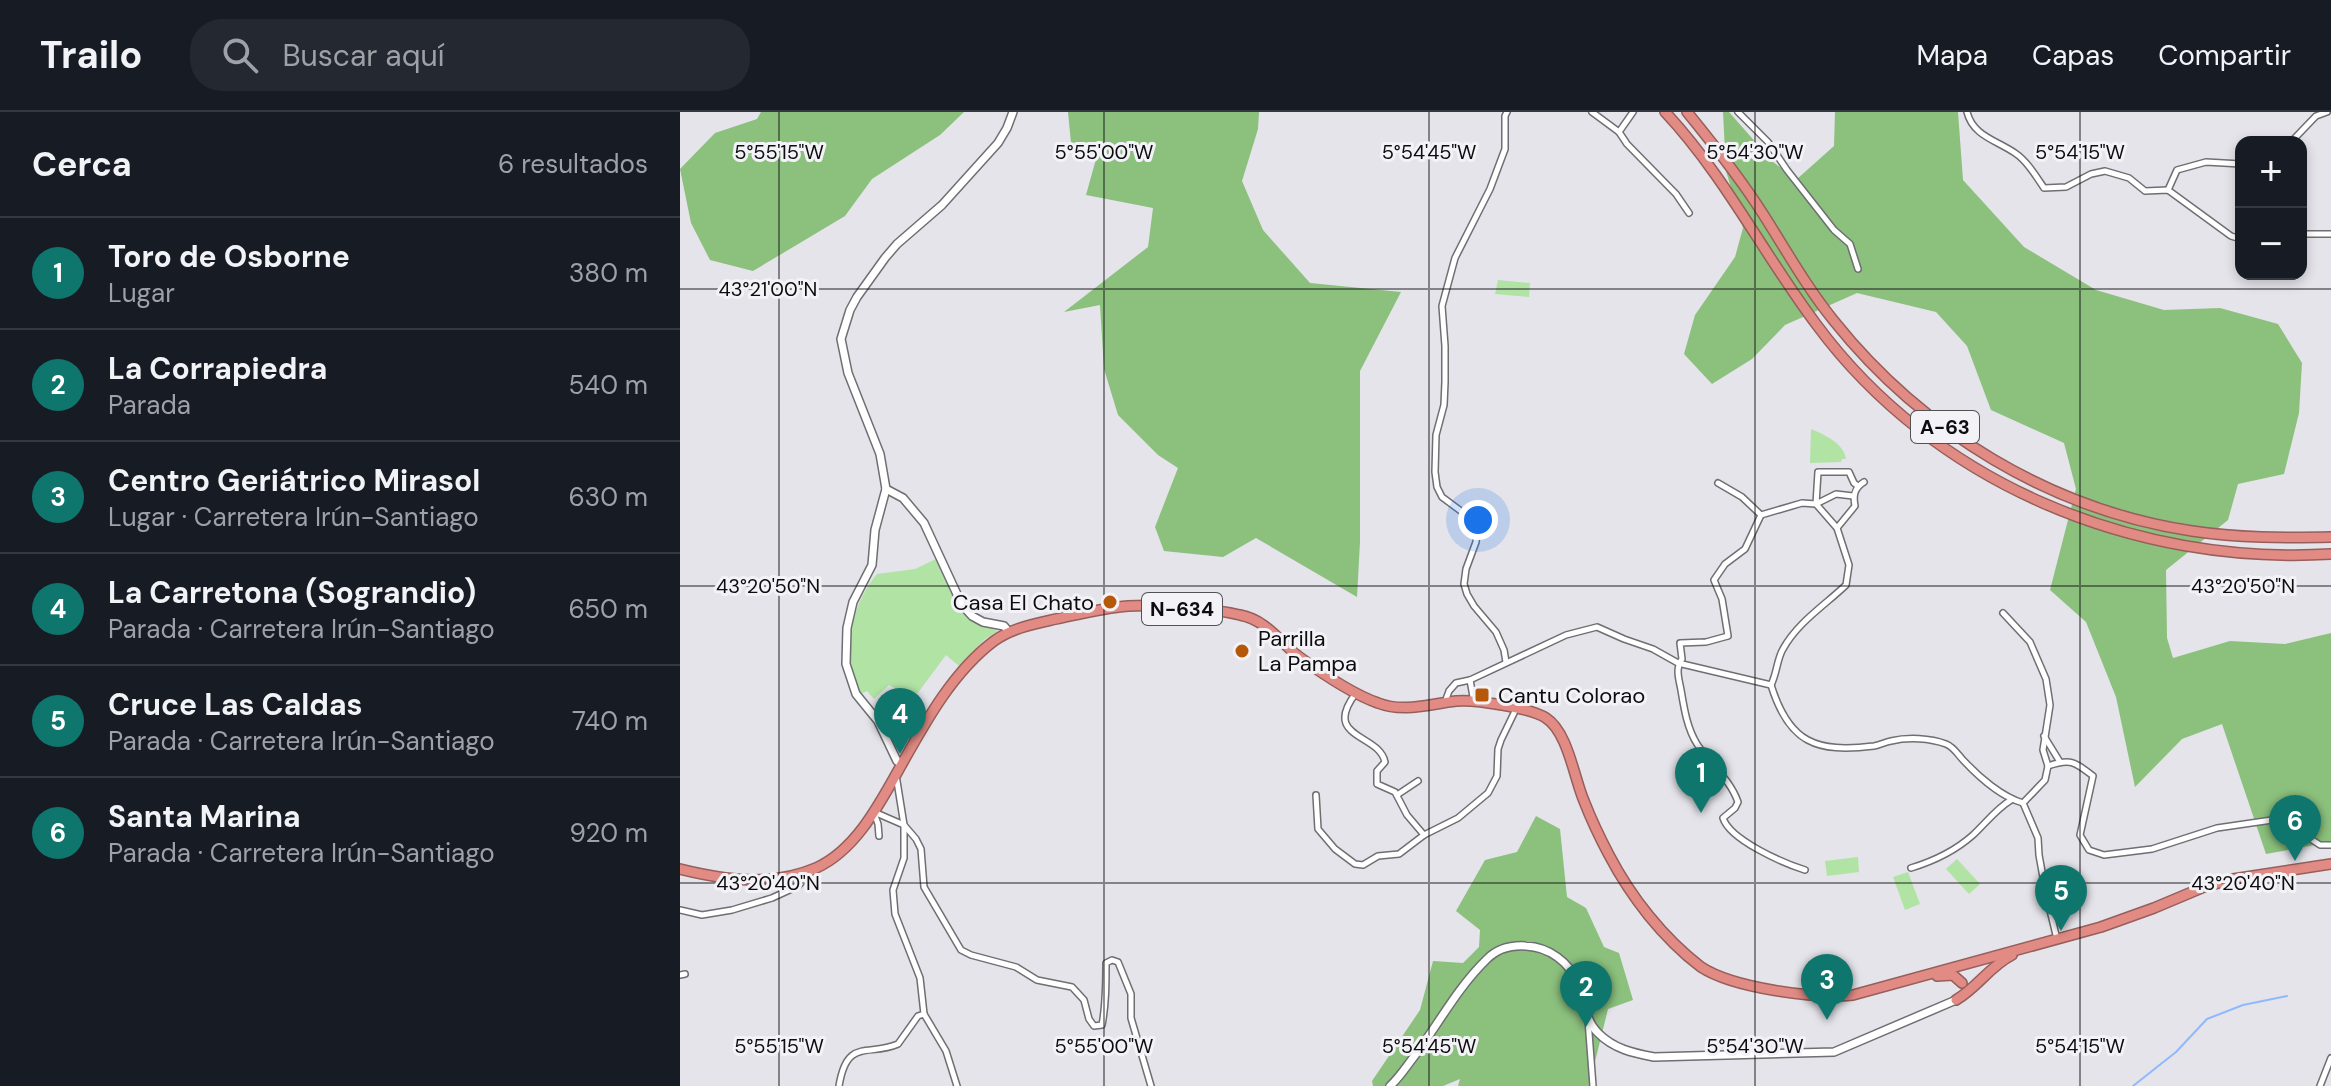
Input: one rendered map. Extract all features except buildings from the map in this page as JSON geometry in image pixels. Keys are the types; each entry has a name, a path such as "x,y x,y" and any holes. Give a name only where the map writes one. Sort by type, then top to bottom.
{"highway":[{"name":"A-63","path":"1665,112 1712,168 1817,326 1852,368 1937,444 2002,484 2052,508 2101,526 2188,548 2331,556"},
{"name":"A-63","path":"1687,112 1723,155 1831,317 1863,356 1903,395 1998,463 2059,493 2157,524 2260,538 2331,537"},
{"name":"N-634","path":"680,869 737,881 760,881 815,868 844,848 874,812 931,715 982,651 1009,632 1030,625 1131,606 1250,617 1295,654 1379,704 1411,708 1460,700 1516,708 1547,719 1563,739 1584,801 1609,856 1628,888 1659,927 1701,967 1712,974 1747,984 1812,995 1853,995 2057,940 2233,879 2328,865"},
{"path":"1956,1000 1976,985 1992,967 2032,947"},
{"path":"1956,1000 1960,995 1963,971 1969,963 1978,981 1976,985"},
{"path":"1893,984 1947,974 1962,983"}],"street":[{"path":"957,1086 946,1051 924,1014 920,978 893,905 893,890 904,858 897,761 878,721 856,694 846,664 847,628 853,602 872,565 875,530 886,489 880,454 845,364 841,339 857,297 885,258 942,205 998,143 1013,112"},
{"path":"1506,662 1496,632 1474,606 1464,584 1476,542 1477,531 1473,520 1442,497 1435,472 1436,435 1444,405 1445,382 1442,306 1455,258 1490,189 1505,149 1507,112"},
{"path":"1592,112 1619,132 1676,194 1689,213"},
{"path":"1619,132 1632,112"},
{"path":"1738,112 1768,142 1834,230 1850,244 1858,269"},
{"path":"1967,112 1970,123 1977,131 2017,154 2044,188 2066,187 2091,174 2105,171 2129,178 2145,191 2168,190 2235,237"},
{"path":"2297,136 2316,116 2327,112"},
{"path":"2168,190 2177,170 2206,162 2235,164"},
{"path":"2307,234 2331,234"},
{"path":"1837,528 1855,506 1853,496 1861,484 1854,483 1849,472 1818,472 1816,504 1837,528 1849,565 1846,585 1798,627 1781,652 1778,672 1771,685 1776,701 1795,732 1810,742 1835,749 1878,745 1894,740 1923,739 1950,745 1966,763 2011,800 2023,803"},
{"path":"1718,483 1742,497 1761,515"},
{"path":"886,489 903,498 924,523 962,605 972,616 983,622 1004,626 1009,632"},
{"path":"1805,870 1747,844 1726,827 1723,818 1738,802 1729,784 1694,738 1684,711 1678,663 1682,659 1680,643 1706,642 1728,636 1722,599 1714,580 1725,564 1745,549 1761,515 1802,503 1816,504 1836,494 1853,496"},
{"path":"2003,613 2030,642 2046,679 2050,705 2043,750 2048,766 2045,780 2023,803"},
{"path":"1445,702 1456,683 1494,670 1566,635 1597,627 1653,649 1678,663 1771,685"},
{"path":"1470,680 1474,702"},
{"path":"1356,692 1346,709 1346,724 1382,754 1385,762 1377,771 1375,780 1379,786 1397,795 1407,815 1424,835"},
{"path":"1316,795 1318,829 1335,849 1359,866 1378,856 1399,854 1424,835 1453,822 1488,793 1497,776 1498,749 1516,708"},
{"path":"2044,736 2060,762"},
{"path":"2048,766 2073,761 2093,776 2080,835 2089,850 2095,853 2104,855 2152,849 2217,828 2272,820 2291,826 2320,845 2331,845"},
{"path":"1397,795 1418,781"},
{"path":"1911,868 1956,849 2000,806 2011,800"},
{"path":"2023,803 2038,838 2057,940"},
{"path":"874,812 904,825 921,849 924,887 961,950 1016,967 1037,980 1072,987 1084,1000 1094,1026 1102,1025 1107,992 1106,963 1112,960 1118,962 1131,994 1131,1018 1151,1086"},
{"path":"874,812 879,836"},
{"path":"680,910 702,915 719,914 772,898 798,886 815,868"},
{"path":"1390,1086 1473,972 1493,953 1509,947 1538,947 1554,954 1568,966 1578,984 1588,1019 1593,1086"},
{"path":"1588,1019 1598,1033 1616,1047 1654,1057 1819,1053 1834,1052 1956,1000"},
{"path":"839,1086 845,1067 855,1053 861,1049 883,1049 898,1044 918,1016 924,1014"},
{"path":"2320,1086 2331,1058"}],"green space":[{"path":"761,112 964,112 940,135 872,179 845,216 753,271 710,260 691,223 680,169 715,133 757,119"},
{"path":"1068,112 1259,112 1258,129 1242,181 1263,230 1310,283 1401,292 1360,371 1357,597 1256,538 1223,557 1164,551 1155,527 1178,468 1158,455 1118,415 1104,369 1100,305 1064,312 1148,247 1153,208 1086,195 1096,159 1071,143"},
{"path":"1723,112 1729,112 1773,162 1797,179 1834,146 1835,112 1958,112 1963,180 2024,247 2096,290 2164,310 2220,308 2278,324 2302,363 2299,413 2284,474 2238,484 2228,520 2166,570 2167,638 2173,658 2230,641 2285,644 2331,633 2331,842 2266,854 2222,724 2182,739 2135,787 2116,697 2086,622 2050,590 2076,489 2064,443 1991,410 1967,346 1936,312 1857,293 1785,325 1752,359 1712,384 1684,354 1695,315 1735,257 1743,228 1726,171"},
{"path":"1498,280 1530,283 1529,297 1495,294"},
{"path":"1811,429 1837,444 1846,459 1841,462 1810,463"},
{"path":"936,559 960,607 974,622 998,631 984,640 959,666 946,655 914,698 889,685 874,699 867,691 861,694 851,667 850,646 852,624 865,592 877,574 915,569"},
{"path":"1536,816 1560,829 1567,897 1586,908 1604,947 1619,953 1633,1000 1608,1009 1589,1086 1458,1086 1460,1079 1443,1086 1373,1086 1372,1081 1420,1010 1433,961 1463,963 1479,947 1480,930 1456,911 1485,860 1517,852"},
{"path":"1858,857 1859,872 1827,876 1825,861"},
{"path":"1957,859 1980,884 1969,894 1946,869"},
{"path":"1908,872 1920,904 1905,910 1893,877"}],"waterway":[{"path":"2133,1086 2176,1052 2207,1019 2243,1005 2287,996"}],"place":[{"name":"Casa El Chato","path":"1110,602"},
{"name":"Parrilla La Pampa","path":"1242,651"},
{"name":"Cantu Colorao","path":"1482,695"},
{"name":"La Carretona (Sograndio)","path":"900,754"},
{"name":"Toro de Osborne","path":"1701,813"},
{"name":"Santa Marina","path":"2295,861"},
{"name":"Cruce Las Caldas","path":"2061,931"},
{"name":"Centro Geriátrico Mirasol","path":"1827,1020"},
{"name":"La Corrapiedra","path":"1586,1027"}]}
